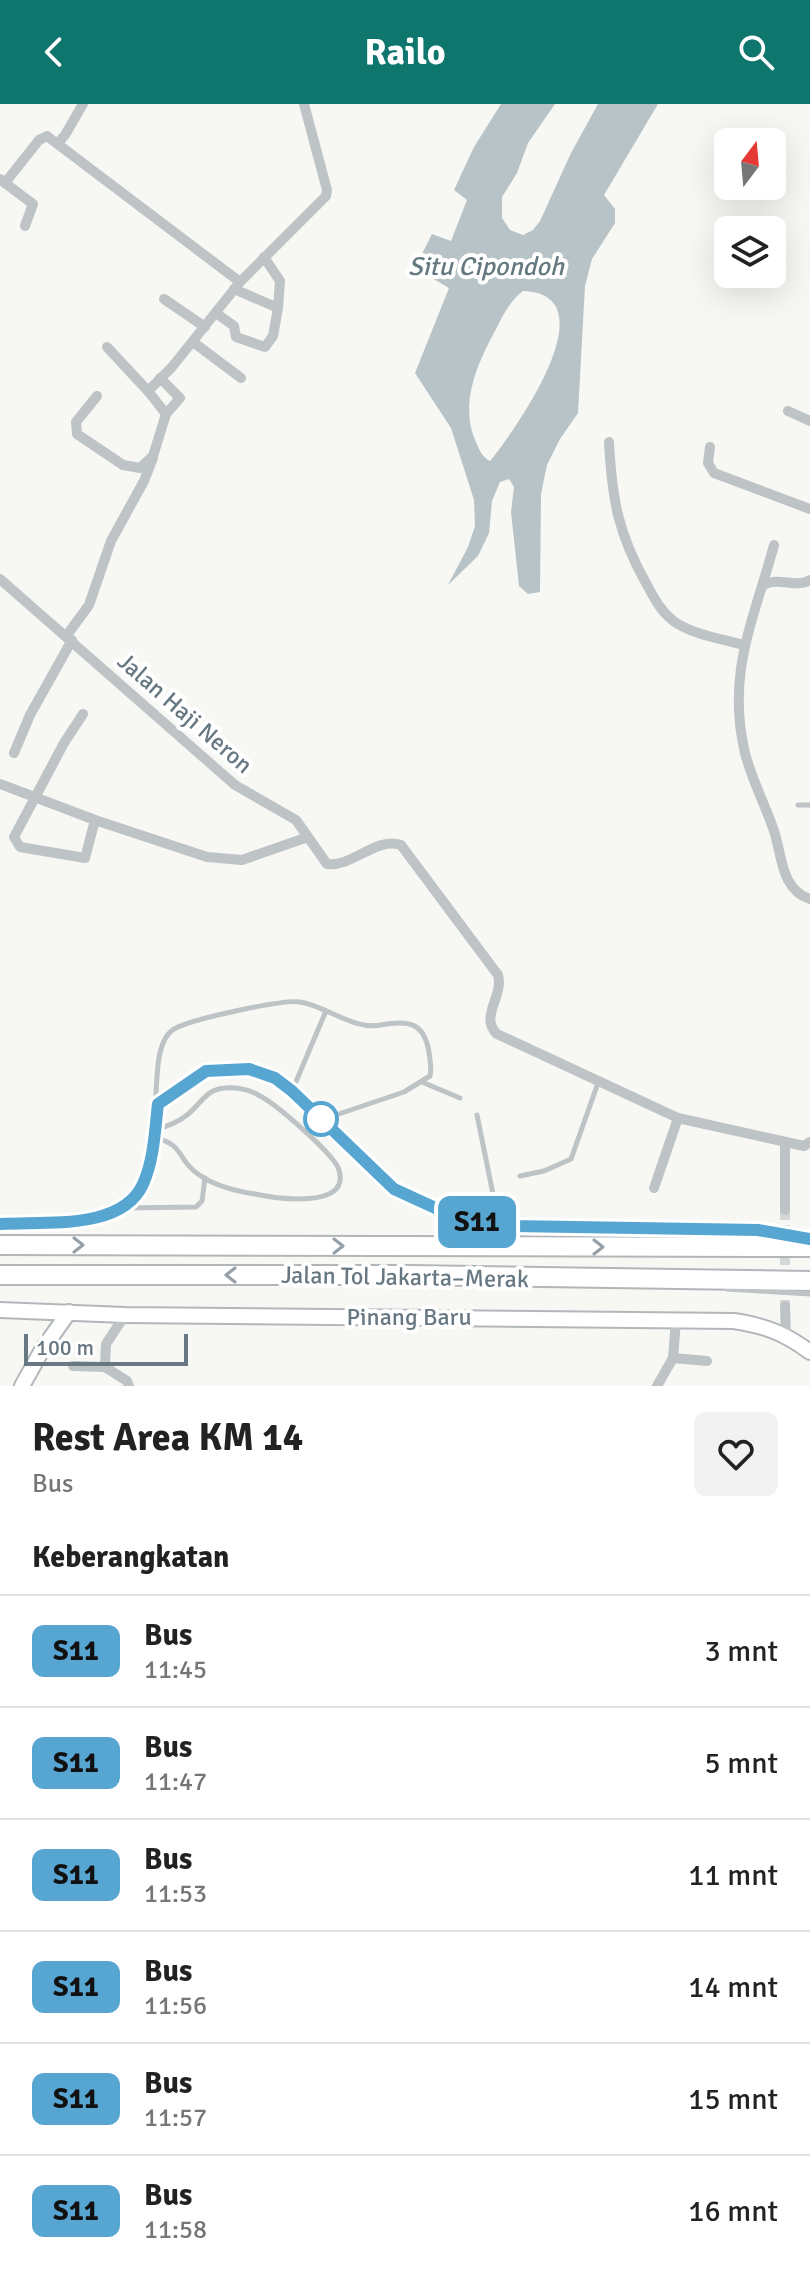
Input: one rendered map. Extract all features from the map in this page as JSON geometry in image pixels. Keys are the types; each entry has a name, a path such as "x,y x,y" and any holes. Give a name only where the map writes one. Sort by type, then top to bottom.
{"highway":[{"name":"Jalan Tol Jakarta–Merak","path":"0,1245 810,1247"},
{"name":"Jalan Tol Jakarta–Merak","path":"0,1275 408,1275 810,1281"}],"main road":[{"name":"Pinang Baru","path":"0,1310 125,1315 734,1321 760,1325 786,1335 810,1352"},
{"path":"22,1386 42,1350 69,1312"}],"street":[{"path":"58,143 83,104"},
{"path":"148,391 193,342 237,286 321,202 327,190 304,104"},
{"path":"25,226 33,204 3,181 39,140 47,136 237,286 278,308"},
{"path":"216,313 234,326 236,337 265,347 273,336 280,281 264,257"},
{"path":"164,299 205,327"},
{"path":"193,342 241,378"},
{"path":"107,347 166,414"},
{"path":"14,753 30,715 89,605 111,541 144,481 166,414 180,398 160,378"},
{"path":"97,396 76,422 77,434 132,468 140,468 153,456"},
{"path":"788,411 810,421"},
{"path":"609,442 612,492 620,528 659,606 668,617 687,629 744,645"},
{"path":"710,447 708,463 714,473 810,509"},
{"path":"774,545 752,611 744,645 739,693 746,755 769,816 788,881 796,893 810,899"},
{"name":"Jalan Haji Neron","path":"0,579 235,785 254,798 289,814 323,861 332,865 389,843 397,843 405,850 498,975 499,988 489,1020 490,1027 511,1042 678,1118 800,1145"},
{"path":"763,585 771,581 801,584 810,580"},
{"path":"83,714 14,837 20,847 85,858 95,820"},
{"path":"0,784 95,820 190,852 222,859 242,860 258,856 308,837"},
{"path":"654,1188 678,1118"},
{"path":"785,1210 800,1145"},
{"path":"785,1306 786,1335"},
{"path":"105,1367 106,1344 125,1315"},
{"path":"657,1386 673,1358 676,1321"},
{"path":"673,1358 707,1361"},
{"path":"73,1366 105,1367 126,1383"}],"lane":[{"path":"798,805 810,805"},
{"path":"0,1224 101,1217 132,1202 146,1175 154,1134 160,1050 168,1033 176,1027 236,1011 295,1001 372,1026 397,1022 419,1028 427,1043 431,1074 404,1092 321,1120"},
{"path":"292,1091 326,1011"},
{"path":"158,1104 195,1077 220,1069 249,1069 262,1072 292,1091 394,1189 471,1221 512,1226 758,1230 810,1239"},
{"path":"422,1082 460,1098"},
{"path":"520,1176 544,1171 571,1159 598,1083"},
{"path":"226,1087 243,1089 262,1096 335,1161 340,1173 339,1182 331,1193 317,1199 257,1195 225,1188 196,1173 174,1144 154,1134 184,1118 213,1090 226,1087"},
{"path":"477,1115 494,1199 512,1226"},
{"path":"123,1208 196,1207 202,1201 205,1178"},
{"path":"589,1279 810,1294"}],"water":[{"name":"Situ Cipondoh","path":"501,104 555,104 528,143 517,173 502,197 502,218 510,230 523,235 533,230 540,221 571,153 598,104 658,104 604,195 615,209 615,223 592,259 585,286 578,413 547,465 541,494 540,592 528,594 519,586 511,512 514,487 509,479 500,482 492,501 489,533 478,556 448,585 475,526 474,500 451,428 415,373 449,288 415,268 432,234 451,241 467,200 454,190 474,147","holes":["523,291 548,298 559,315 558,338 549,366 518,423 490,461 480,451 471,428 472,385 488,344 510,304"]}],"tunnel":[{"path":"785,1210 785,1306"}],"bus line":[{"name":"S11","path":"0,1224 101,1217 132,1202 146,1175 158,1104 206,1071 235,1068 262,1072 275,1078 394,1189 455,1217 512,1226 758,1230 810,1239"}]}
